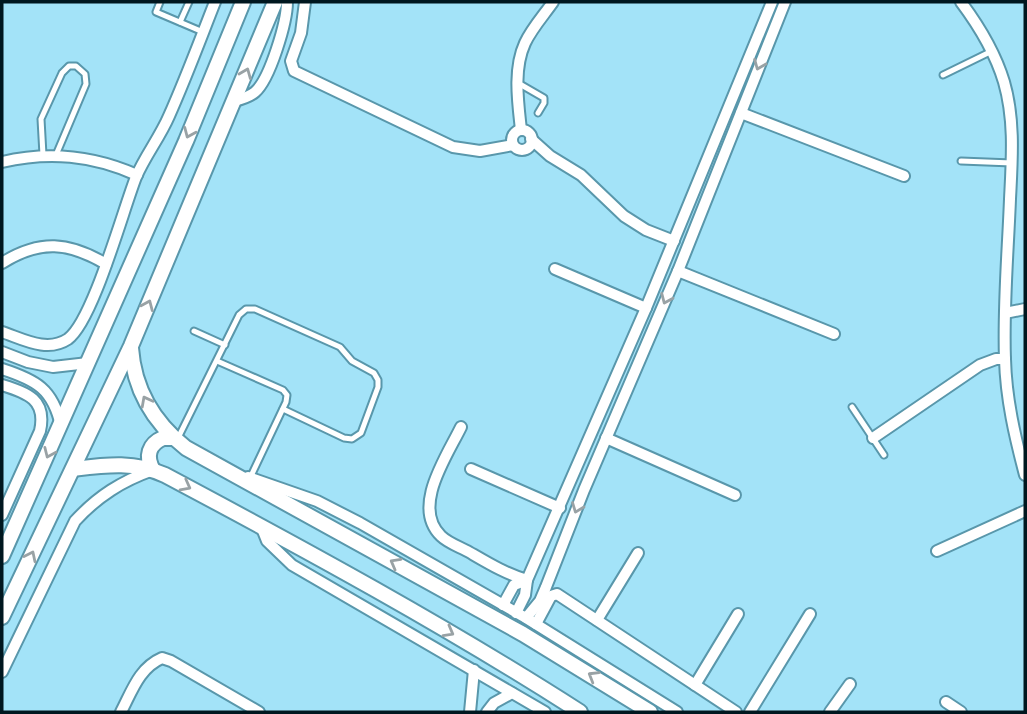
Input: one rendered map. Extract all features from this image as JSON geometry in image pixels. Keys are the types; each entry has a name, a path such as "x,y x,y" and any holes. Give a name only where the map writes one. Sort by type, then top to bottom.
{"main road":[{"path":"2,556 186,141 243,2"},
{"path":"2,617 131,346 275,2"},
{"path":"131,346 135,375 146,403 175,440 523,634 624,687 650,712"},
{"path":"153,470 148,457 150,447 163,438 175,440"},
{"path":"73,469 127,464 153,470 261,526 506,664 580,712"}],"street":[{"path":"2,332 43,346 58,344 71,337 82,321 106,264 137,176 168,117 215,2"},
{"path":"234,101 250,96 259,89 285,22 287,2"},
{"path":"293,66 305,2"},
{"path":"521,130 518,83 524,44 553,2"},
{"path":"521,615 527,580 646,308 772,2"},
{"path":"521,615 543,594 678,271 785,2"},
{"path":"961,2 977,23 1004,82 1012,135 1005,359 1015,439 1025,475"},
{"path":"274,53 293,66 453,147 480,151 529,146 531,139"},
{"path":"269,66 282,71 293,66"},
{"path":"741,113 904,176"},
{"path":"518,147 514,134 521,130 528,132 531,139 550,156 581,176 633,223 674,241"},
{"path":"1012,135 1025,134"},
{"path":"518,147 550,156"},
{"path":"2,162 56,155 102,162 137,176"},
{"path":"2,263 35,247 55,246 87,253 106,264"},
{"path":"555,269 646,308"},
{"path":"678,271 834,334"},
{"path":"1005,313 1025,309"},
{"path":"61,426 58,410 50,395 23,376 3,370 5,353 53,367 88,363"},
{"path":"873,438 980,365 996,359 1005,359"},
{"path":"2,384 32,397 41,413 42,422 7,491 2,515"},
{"path":"461,427 431,490 428,510 432,524 443,538 503,572 527,580"},
{"path":"606,438 735,495"},
{"path":"471,469 560,508"},
{"path":"2,672 75,521 110,489 153,470"},
{"path":"228,471 317,501 536,624 624,687 677,712"},
{"path":"937,551 1025,512"},
{"path":"261,526 267,541 292,565 545,712"},
{"path":"597,620 638,554"},
{"path":"503,605 514,585 527,580"},
{"path":"536,624 551,596 555,594 736,712"},
{"path":"695,685 738,614"},
{"path":"750,712 810,614"},
{"path":"121,712 140,674 149,664 162,658 259,712"},
{"path":"470,712 474,670"},
{"path":"831,712 850,684"},
{"path":"487,712 494,703 512,693"},
{"path":"946,702 961,712"}],"lane":[{"path":"160,2 156,12 203,32"},
{"path":"180,22 188,2"},
{"path":"943,75 992,51"},
{"path":"43,155 41,119 64,69 76,66 85,75 86,83 56,155"},
{"path":"518,83 544,98 538,113"},
{"path":"961,161 1012,163"},
{"path":"175,440 242,312 255,309 340,347 352,361 374,373 378,380 379,387 361,433 352,439 344,438 283,409"},
{"path":"194,331 225,345"},
{"path":"217,361 285,392 288,399 250,478"},
{"path":"852,407 884,455"}]}
